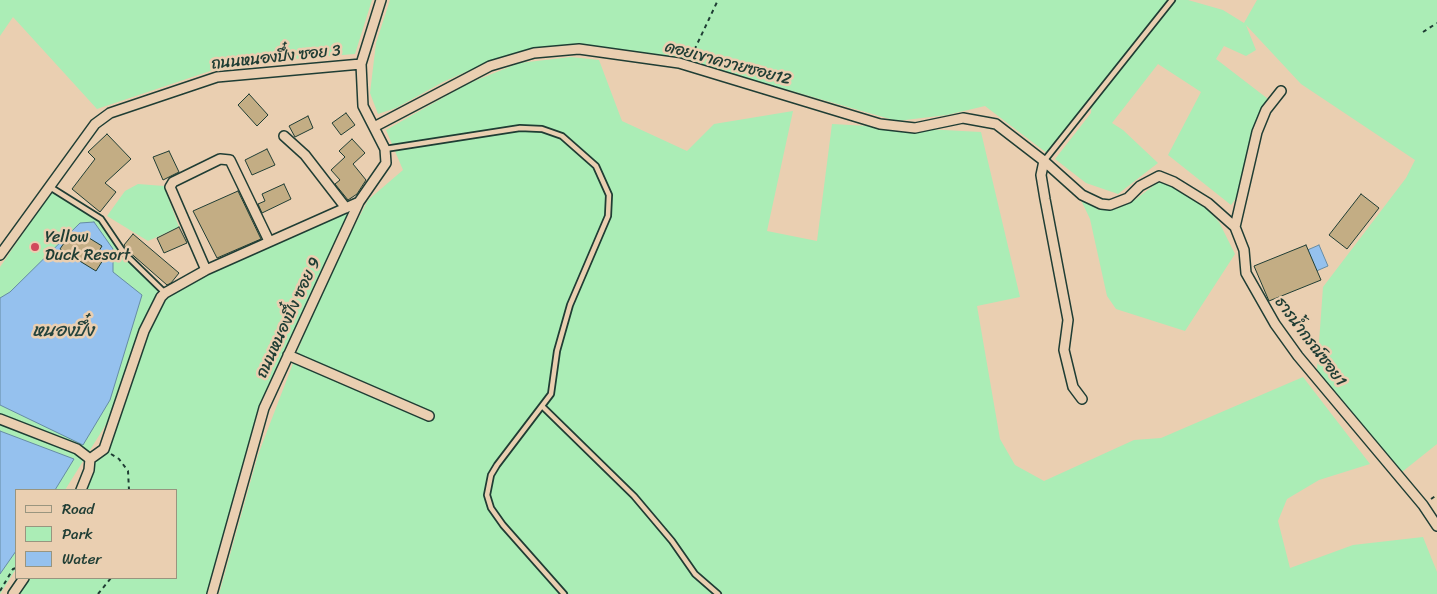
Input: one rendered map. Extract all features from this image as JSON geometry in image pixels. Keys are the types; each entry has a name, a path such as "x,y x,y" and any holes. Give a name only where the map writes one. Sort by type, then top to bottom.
{"street":[{"path":"380,0 361,64 363,106 385,149"},
{"name":"ดอยเขาควายซอย12","path":"374,127 490,66 534,53 579,49 687,66 880,124 915,128 963,118 996,124 1044,161"},
{"name":"ถนนหนองปึ๋ง ซอย 3","path":"0,255 95,124 110,113 217,77 361,64"},
{"path":"1235,227 1257,132 1266,110 1281,90"},
{"path":"284,136 305,155 346,208"},
{"name":"ถนนหนองปึ๋ง ซอย 9","path":"212,594 264,408 359,202 386,163 385,149"},
{"path":"206,270 170,187 172,182 220,159 230,160 269,241"},
{"path":"1044,161 1041,175 1068,320 1064,350 1073,387 1082,399"},
{"name":"ธารน้ำกรณ์ซอย1","path":"1044,161 1082,195 1101,204 1110,205 1128,198 1151,179 1159,176 1208,203 1235,227 1244,250 1246,274 1275,324 1298,356 1423,504 1437,526"},
{"path":"90,459 104,449 144,331 165,292 206,270 359,202"},
{"path":"288,355 429,416"},
{"path":"0,420 77,449 90,459"},
{"path":"81,489 89,470 90,459"},
{"path":"13,594 23,579"}],"lane":[{"path":"1044,161 1172,0"},
{"path":"385,149 520,128 542,129 562,136 596,166 610,195 608,216 570,305 557,351 551,394 543,407 497,465 491,475 487,494 491,508 503,525 564,594"},
{"path":"49,186 101,219 124,253 165,292"},
{"path":"543,407 634,496 672,541 695,574 718,594"}],"path":[{"path":"687,66 718,0"},
{"path":"1423,32 1437,22"},
{"path":"99,453 109,454 119,459 128,471 129,489"},
{"path":"0,591 15,569"},
{"path":"98,594 110,579"}],"green space":[{"path":"0,0 372,0 355,54 231,64 97,109 13,17 0,36"},
{"path":"390,0 1188,0 1223,10 1244,23 1257,0 1437,0 1437,444 1402,472 1317,370 1323,287 1406,178 1415,160 1301,84 1246,25 1256,50 1246,56 1224,46 1216,59 1272,102 1239,194 1231,205 1168,155 1201,92 1158,64 1112,123 1123,130 1158,163 1118,194 1086,183 1055,159 1091,113 1092,99 1048,154 985,106 947,115 897,121 693,63 604,48 550,46 495,59 443,82 396,108 378,114 370,93 376,43"},
{"path":"571,57 599,60 622,121 687,151 714,124 793,111 767,231 817,241 832,124 981,132 1020,297 977,306 1000,439 1015,465 1044,481 1134,440 1161,438 1303,377 1370,464 1319,480 1287,499 1278,521 1290,568 1353,545 1423,537 1437,572 1437,594 219,594 258,455 308,324 340,254 368,200 403,170 386,130 467,84 519,63"},
{"path":"1157,183 1171,183 1207,209 1219,222 1235,254 1185,331 1116,309 1107,296 1090,219 1080,198 1099,210 1117,209 1136,199"},
{"path":"138,184 164,186 179,227 148,241 107,216 125,191"},
{"path":"54,188 101,219 124,253 161,287 147,312 120,399 165,293 359,202 264,408 212,594 13,594 23,579 178,579 178,489 81,489 115,410 66,489 15,489 15,571 0,594 0,267"}],"water":[{"name":"หนองปึ๋ง","path":"94,222 113,249 113,272 142,295 110,400 83,445 0,405 0,298 10,292 80,223"},
{"path":"1319,245 1328,266 1270,291 1261,270"},
{"path":"0,431 74,459 56,489 15,489 15,552 0,574"}],"building":[{"path":"249,94 268,115 257,126 238,105"},
{"path":"346,113 355,125 341,135 332,123"},
{"path":"308,116 313,128 295,137 289,126"},
{"path":"107,134 131,159 105,183 116,192 100,212 72,189 95,159 88,152"},
{"path":"352,139 365,153 353,164 366,180 357,194 348,200 335,184 340,180 331,170 345,157 339,151"},
{"path":"267,149 275,165 252,175 245,160"},
{"path":"169,151 179,172 163,180 153,157"},
{"path":"284,184 291,199 262,213 258,204 265,201 262,194"},
{"path":"238,191 261,239 217,258 193,211"},
{"path":"1361,194 1379,208 1347,249 1329,235"},
{"path":"179,227 187,243 164,253 157,238"},
{"path":"81,233 102,246 96,256 103,260 96,271 60,249 68,237 75,242"},
{"path":"133,234 179,273 171,283 167,285 127,250 124,245"},
{"path":"1306,245 1321,280 1269,301 1254,266"}],"place":[{"name":"Yellow Duck Resort","path":"35,247"}]}
